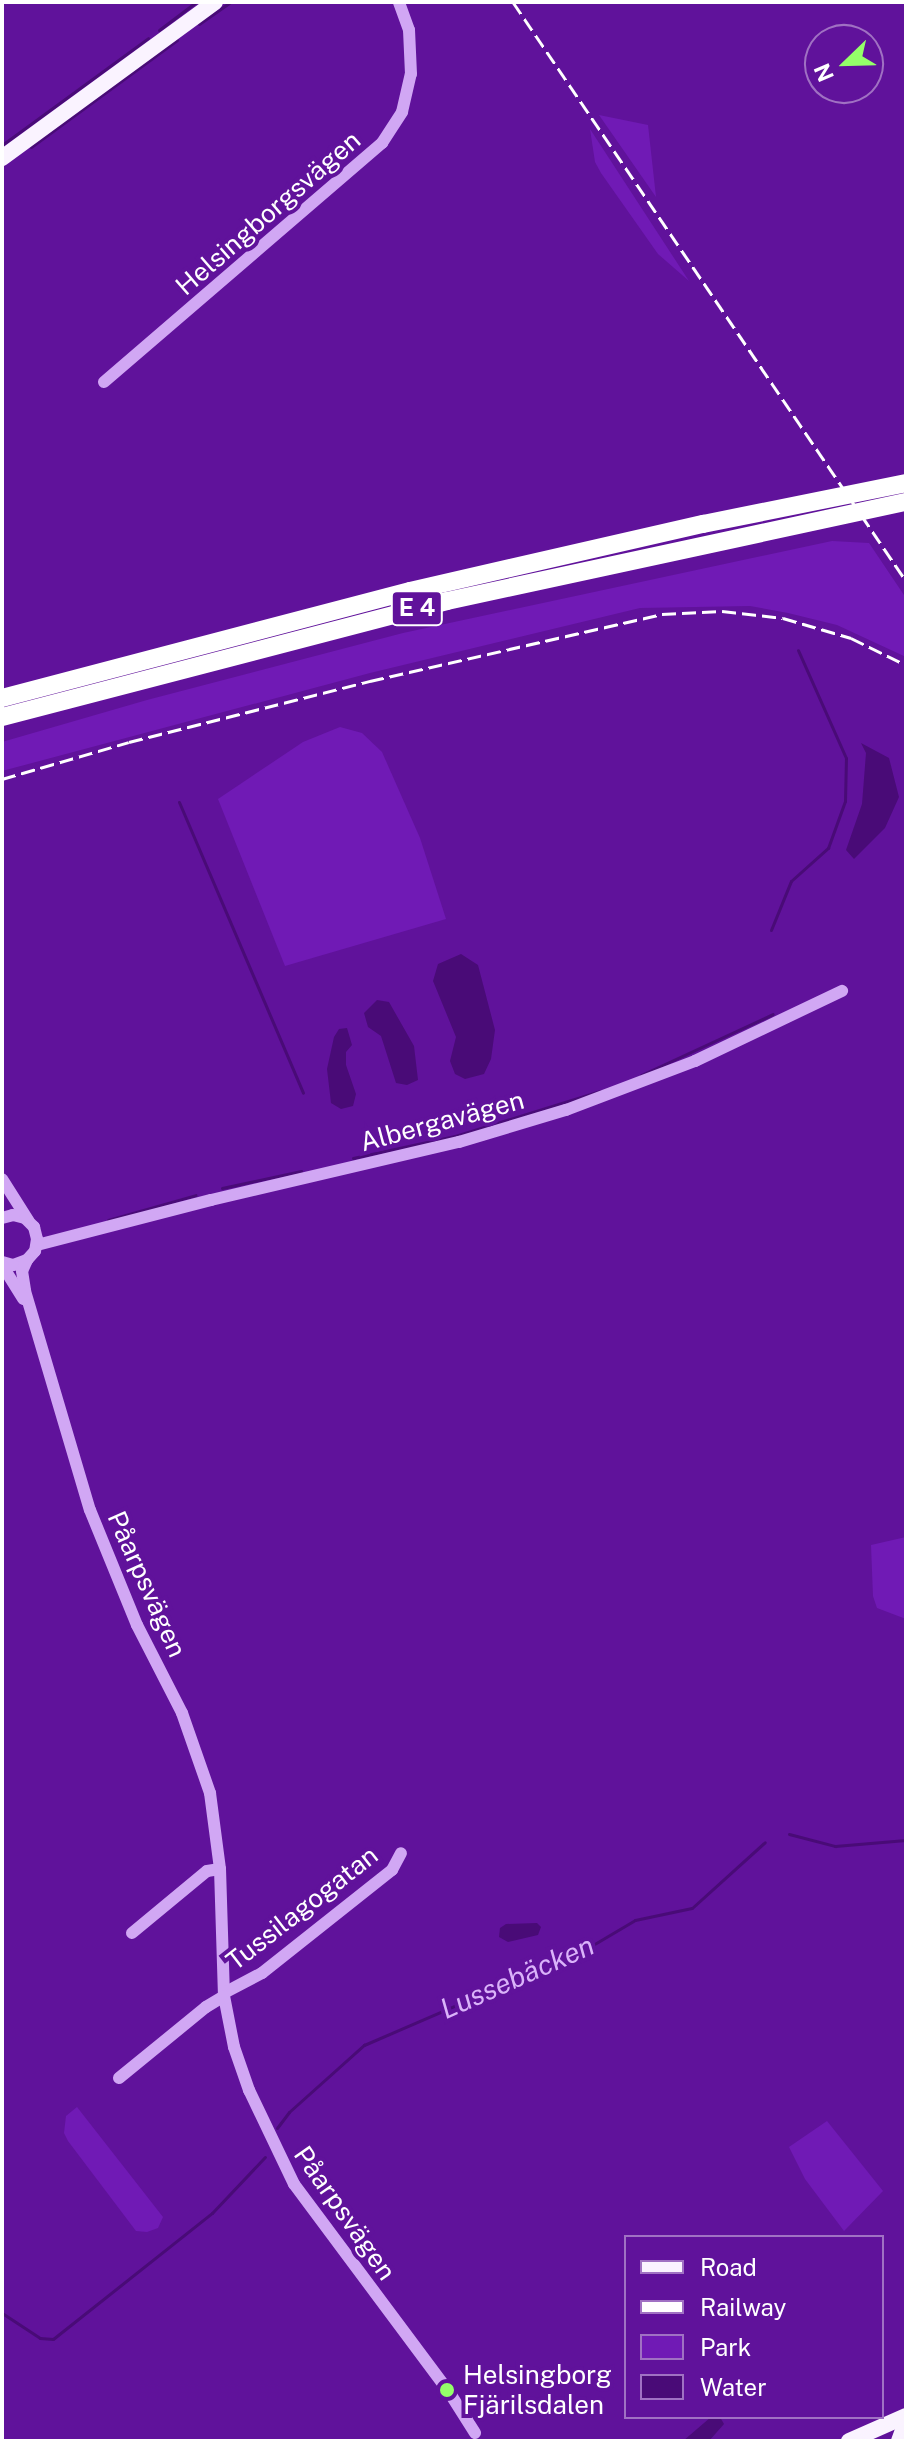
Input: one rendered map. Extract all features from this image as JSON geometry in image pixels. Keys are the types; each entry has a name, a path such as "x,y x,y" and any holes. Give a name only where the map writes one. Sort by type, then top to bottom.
{"highway":[{"name":"E 4","path":"2,698 410,591 703,524 906,483"},
{"name":"E 4","path":"2,717 447,601 906,502"}],"main road":[{"path":"2,158 215,2"},
{"path":"849,2441 906,2416"}],"street":[{"name":"Helsingborgsvägen","path":"104,382 382,143 402,112 411,74 409,30 399,2"},
{"name":"Albergavägen","path":"37,1245 211,1200 459,1142 566,1110 695,1061 842,991"},
{"path":"2,1179 36,1233 37,1245 27,1260 13,1265 2,1263"},
{"path":"2,1187 5,1202 2,1216 19,1216 30,1222"},
{"name":"Påarpsvägen","path":"27,1260 22,1278 100,1539 199,1754 214,1809 220,1869 224,1994 238,2060 285,2169 328,2232 451,2395 475,2433"},
{"name":"Påarpsvägen","path":"2,1263 32,1316"},
{"name":"Tussilagogatan","path":"224,1994 256,1977 392,1870 401,1853"},
{"path":"132,1933 207,1871 220,1869"},
{"path":"119,2078 224,1994"}],"green space":[{"path":"599,115 648,125 656,197"},
{"path":"590,129 689,281 658,254 601,173 595,162"},
{"path":"832,541 869,543 906,598 906,657 837,625 750,606 640,608 370,673 2,771 2,742 147,700 403,633"},
{"path":"340,727 362,733 382,752 420,838 446,919 285,966 218,799 303,742"},
{"path":"906,1537 906,1619 877,1608 873,1596 871,1545"},
{"path":"77,2107 163,2217 158,2228 147,2232 136,2231 68,2141 64,2133 66,2116"},
{"path":"827,2121 883,2191 844,2231 805,2179 789,2147"}],"water":[{"path":"861,743 889,758 899,797 885,828 854,859 846,850 862,804 866,753"},
{"path":"461,954 478,965 495,1030 491,1059 484,1074 465,1079 455,1074 450,1061 456,1037 433,981 438,964"},
{"path":"377,1000 389,1002 414,1046 418,1080 407,1085 396,1083 381,1036 368,1027 364,1013"},
{"path":"347,1028 352,1045 346,1052 346,1065 356,1094 353,1106 341,1109 331,1103 327,1069 334,1037 339,1029"},
{"path":"537,1923 541,1927 538,1935 508,1942 499,1937 500,1928 506,1924"},
{"path":"709,2419 721,2419 724,2424 709,2441 683,2441"}],"waterway":[{"path":"159,30 196,2"},
{"path":"199,24 230,2"},
{"path":"2,145 148,38"},
{"path":"31,147 177,40"},
{"path":"771,930 791,881 828,848 845,801 846,758 798,650"},
{"path":"179,802 303,1093"},
{"path":"641,1075 773,1014"},
{"path":"353,1158 455,1136 600,1091"},
{"path":"222,1188 301,1171"},
{"path":"108,1220 196,1195"},
{"name":"Lussebäcken","path":"789,1834 835,1846 906,1840"},
{"name":"Lussebäcken","path":"277,2128 289,2112 364,2045 586,1949 635,1920 692,1908 765,1842"},
{"name":"Lussebäcken","path":"2,2313 40,2338 53,2339 212,2213 265,2157"}],"railway":[{"path":"513,2 906,581"},
{"path":"2,779 129,742 370,681 662,614 722,611 783,618 851,638 906,665"}],"place":[{"name":"Helsingborg Fjärilsdalen","path":"447,2390"}]}
